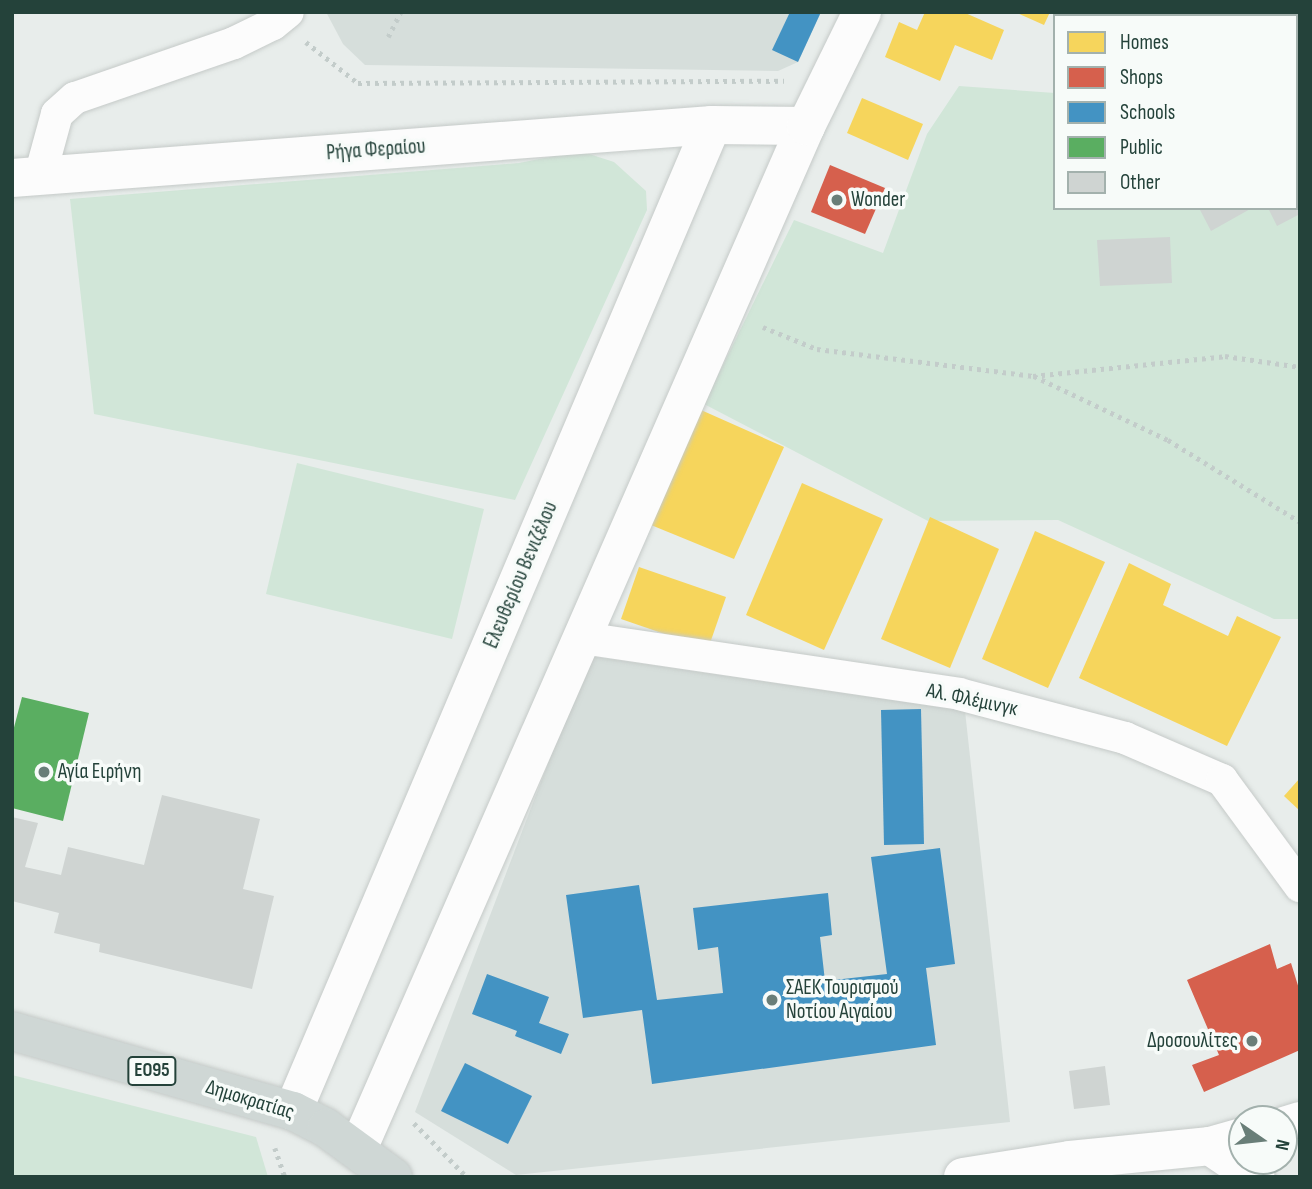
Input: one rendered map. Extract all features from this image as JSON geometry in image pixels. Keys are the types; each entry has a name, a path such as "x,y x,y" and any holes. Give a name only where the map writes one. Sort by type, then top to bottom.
{"main road":[{"name":"Δημοκρατίας","path":"12,1031 293,1111 358,1149 393,1177"}],"street":[{"path":"358,1149 806,127 862,12"},
{"name":"Ρήγα Φεραίου","path":"26,177 57,114 75,98 234,43 273,24 293,23"},
{"path":"712,125 806,127"},
{"name":"Ρήγα Φεραίου","path":"26,177 712,125"},
{"name":"Ελευθερίου Βενιζέλου","path":"293,1111 712,125"},
{"name":"Αλ. Φλέμινγκ","path":"582,638 959,694 1125,738 1222,780 1300,886"},
{"path":"963,1177 1083,1158 1226,1142 1255,1177"}],"path":[{"path":"388,37 401,12"},
{"path":"293,23 358,83 788,81"},
{"path":"754,323 817,349 1033,376 1226,356 1300,367"},
{"path":"1033,376 1168,440 1300,522"},
{"path":"407,1116 467,1177"}],"shaded area":[{"path":"326,12 821,12 798,62 778,71 365,65 343,44"},
{"path":"589,656 965,711 1010,1122 516,1175 415,1112"}],"green space":[{"path":"1300,12 1300,619 1274,619 1058,520 928,521 704,404 794,220 883,253 927,134 959,86 1053,93 1053,210 1298,210 1298,14 1072,14"},
{"path":"580,151 614,162 646,191 647,210 515,500 94,414 70,199 519,163"},
{"path":"297,463 484,509 452,639 266,594"},
{"path":"12,1075 256,1137 268,1177 12,1177"}],"building: Homes":[{"path":"925,12 963,12 1004,30 992,60 955,45 940,81 885,57 899,22 917,30"},
{"path":"1015,12 1050,12 1044,25"},
{"path":"862,98 923,124 908,160 847,133"},
{"path":"701,410 784,447 734,559 651,525"},
{"path":"802,483 883,519 824,650 746,615"},
{"path":"930,517 999,549 950,668 881,639"},
{"path":"1035,531 1105,562 1048,688 982,659"},
{"path":"1129,563 1171,584 1163,605 1228,636 1237,616 1281,637 1227,746 1079,678"},
{"path":"639,567 726,597 708,649 621,619"},
{"path":"1300,778 1300,811 1284,796"}],"building: Shops":[{"path":"830,165 885,188 865,234 811,212"},
{"path":"1270,944 1277,969 1291,963 1300,992 1300,1050 1204,1092 1192,1065 1219,1055 1187,980"}],"building: Schools":[{"path":"790,12 821,12 798,62 772,50"},
{"path":"921,709 924,844 884,845 881,710"},
{"path":"940,848 955,964 926,968 936,1045 652,1084 642,1010 583,1018 566,895 639,885 657,1000 723,993 718,947 698,950 693,908 828,893 832,935 820,937 825,981 887,974 871,857"},
{"path":"487,974 549,997 539,1023 569,1034 561,1054 515,1036 517,1031 472,1014"},
{"path":"465,1063 532,1096 508,1144 441,1111"}],"building: Public":[{"name":"Αγία Ειρήνη","path":"22,697 89,713 63,821 12,808 12,735"}],"building: Other":[{"path":"1298,148 1300,214 1277,226 1269,210 1298,210"},
{"path":"1200,210 1248,210 1211,231"},
{"path":"1170,237 1172,283 1100,286 1097,240"},
{"path":"162,795 260,819 243,889 274,896 252,989 99,952 100,944 54,933 59,913 12,901 12,817 38,823 25,867 61,875 68,847 144,865"},
{"path":"1105,1066 1110,1105 1074,1109 1069,1071"}],"place":[{"name":"Wonder","path":"837,200"},
{"name":"Αγία Ειρήνη","path":"44,772"},
{"name":"ΣΑΕΚ Τουρισμού Νοτίου Αιγαίου","path":"772,1000"},
{"name":"Δροσουλίτες","path":"1252,1041"}]}
